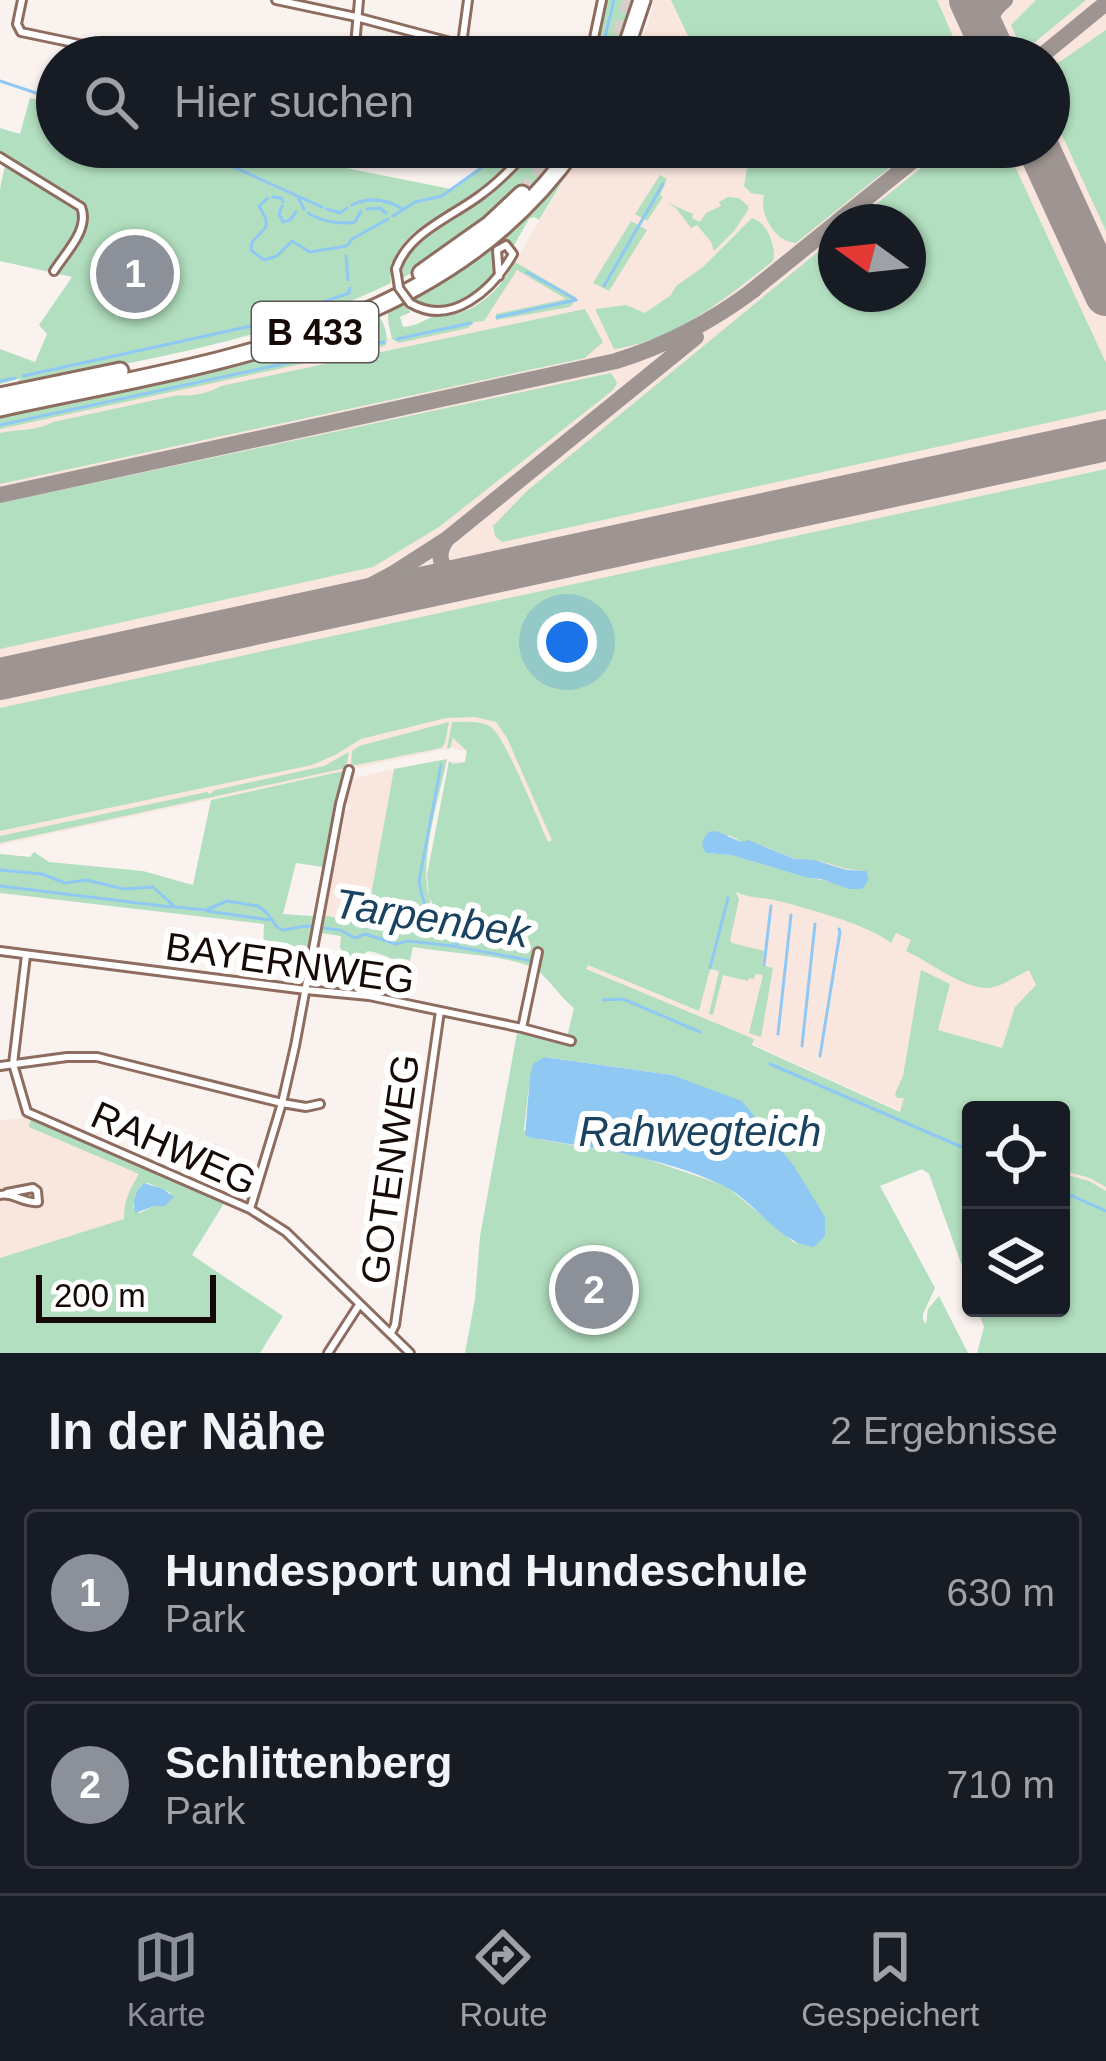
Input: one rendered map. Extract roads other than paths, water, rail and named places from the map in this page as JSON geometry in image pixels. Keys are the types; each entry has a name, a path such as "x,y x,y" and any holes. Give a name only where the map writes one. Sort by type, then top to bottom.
{"highway":[{"path":"630,36 642,0"},
{"name":"B 433","path":"0,409 262,350 357,318 430,280 485,242 558,168"},
{"name":"B 433","path":"0,396 260,340 344,313 446,257 522,194"}],"street":[{"path":"22,0 18,28 38,36"},
{"path":"275,0 428,36"},
{"path":"355,36 359,0"},
{"path":"462,36 468,0"},
{"path":"594,36 602,0"},
{"path":"0,157 84,213 82,228 54,271"},
{"path":"499,276 482,294 435,311 410,303 399,288 396,269 414,242 481,196 510,168"},
{"path":"250,1209 283,1103 349,770"},
{"name":"BAYERNWEG","path":"0,951 369,996 571,1041"},
{"name":"RAHWEG","path":"26,955 13,1064 28,1114 250,1209 286,1232 410,1353"},
{"path":"522,1028 537,958"},
{"name":"GOTENWEG","path":"390,1334 440,1011"},
{"path":"0,1066 97,1057 283,1103 320,1104"},
{"path":"33,1188 42,1201 30,1203 3,1194 33,1188"},
{"path":"328,1353 359,1305"}],"water":[{"path":"716,831 795,859 866,871 868,880 862,889 849,889 731,855 706,853 704,839"},
{"name":"Rahwegteich","path":"544,1057 672,1075 742,1101 794,1166 825,1217 825,1236 814,1247 801,1244 734,1192 676,1167 525,1135 530,1076 533,1064"},
{"path":"144,1183 174,1197 165,1206 135,1213 135,1196"}],"waterway":[{"path":"605,36 614,0"},
{"path":"0,81 36,93"},
{"path":"236,168 322,207"},
{"path":"393,216 415,202 442,196 481,168"},
{"path":"604,286 663,184"},
{"path":"273,197 283,202"},
{"path":"268,198 259,206 266,227 251,250 264,260 277,256 292,241 310,252 347,246 388,219"},
{"path":"299,199 304,209"},
{"path":"352,205 376,200 401,208"},
{"path":"282,206 283,222 296,212"},
{"path":"327,209 340,213 347,208"},
{"path":"367,209 380,208 386,213"},
{"path":"308,213 349,223 361,211"},
{"path":"346,256 348,280"},
{"path":"527,272 575,299"},
{"path":"23,376 260,324 349,293 350,288"},
{"path":"497,317 576,300"},
{"path":"397,339 471,323"},
{"path":"0,425 384,342"},
{"path":"0,381 15,378"},
{"path":"441,765 419,881 431,917 457,944"},
{"name":"Tarpenbek","path":"0,870 42,874 65,883 86,880 124,889 153,887 175,907 206,910 227,901 258,906 283,930 306,926 340,930 355,938 365,934 396,944 453,946 533,961"},
{"path":"0,886 171,907"},
{"path":"710,968 728,898"},
{"path":"764,965 771,906"},
{"path":"207,911 269,920"},
{"path":"778,1034 791,915"},
{"path":"802,1046 815,924"},
{"path":"820,1056 839,929"},
{"name":"Tarpenbek","path":"603,1000 623,999 700,1032"},
{"name":"Tarpenbek","path":"770,1064 962,1147"},
{"name":"Tarpenbek","path":"1070,1195 1106,1211"}],"tunnel":[{"path":"618,36 631,0"},
{"path":"522,194 544,168"}],"place":[{"name":"Hundesport und Hundeschule","path":"135,274"},
{"name":"Schlittenberg","path":"594,1290"}]}
